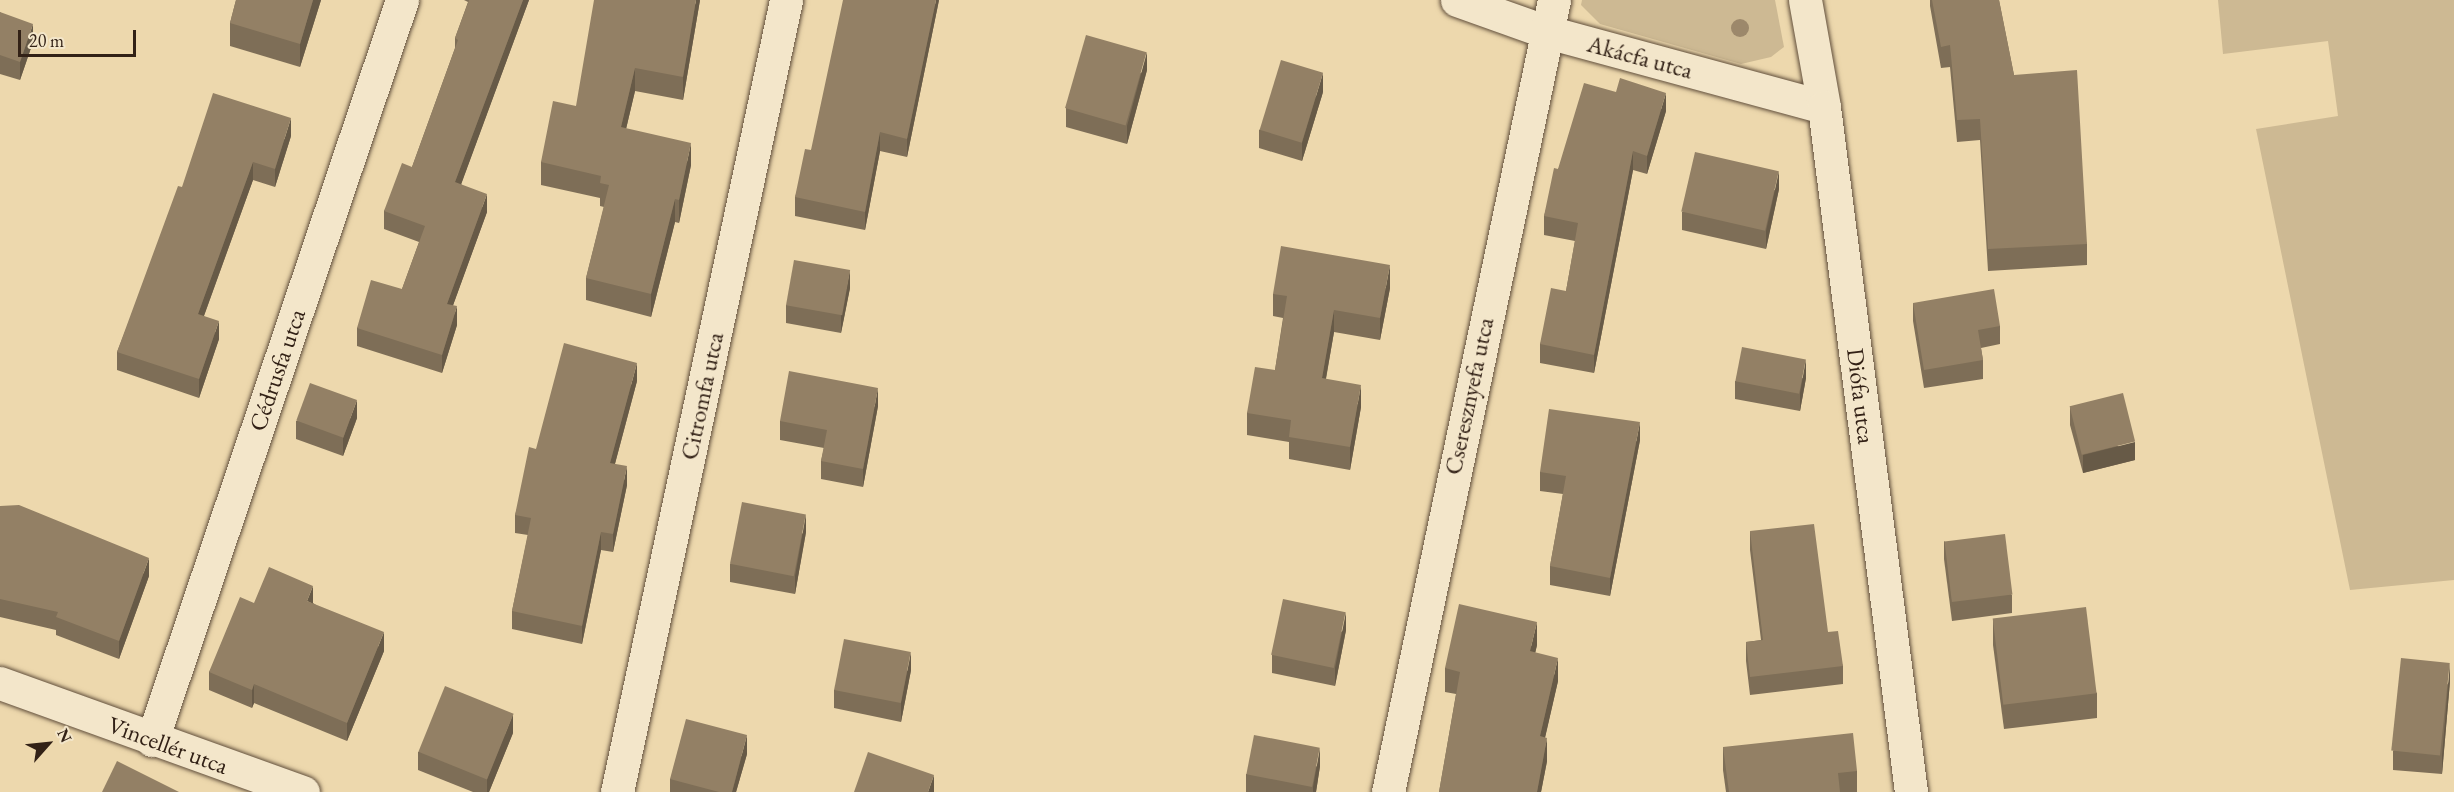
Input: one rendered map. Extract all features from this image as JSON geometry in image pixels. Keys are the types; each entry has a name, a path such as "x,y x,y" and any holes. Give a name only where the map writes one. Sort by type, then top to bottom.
{"street":[{"name":"Cédrusfa utca","path":"152,740 402,0"},
{"name":"Citromfa utca","path":"617,792 786,0"},
{"name":"Akácfa utca","path":"1457,0 1544,31 1824,107"},
{"name":"Cseresznyefa utca","path":"1388,792 1544,31 1554,0"},
{"name":"Diófa utca","path":"1805,0 1824,107 1911,792"},
{"name":"Vincellér utca","path":"0,683 152,740 303,792"}],"shaded area":[{"path":"1582,0 1775,0 1784,47 1771,57 1741,64 1600,24 1581,5"},
{"path":"2218,0 2454,0 2454,580 2350,590 2256,129 2338,116 2328,41 2223,54"}],"building":[{"path":"236,0 313,0 300,44 230,23"},
{"path":"469,0 523,0 455,182 487,194 447,304 457,306 442,355 357,328 371,280 402,289 425,226 384,211 402,163 412,167 458,40 455,38"},
{"path":"594,0 696,0 683,77 635,68 621,127 691,143 679,200 675,199 651,294 586,278 609,185 600,183 601,176 541,162 553,101 576,106"},
{"path":"843,0 936,0 907,139 880,132 865,212 795,197 805,149 811,150"},
{"path":"1932,0 1999,0 2014,75 2077,70 2087,244 1988,249 1980,119 1957,120 1950,45 1941,47"},
{"path":"0,12 33,24 20,62 0,55"},
{"path":"1086,35 1147,52 1126,125 1065,108"},
{"path":"1281,60 1323,73 1302,143 1260,130"},
{"path":"1620,78 1666,93 1647,156 1633,151 1594,355 1540,344 1551,288 1566,291 1578,223 1544,216 1554,168 1558,169 1584,83 1616,92"},
{"path":"213,93 291,118 275,169 253,162 198,314 219,321 199,379 117,352 178,186 182,187"},
{"path":"1695,152 1779,171 1765,231 1681,211"},
{"path":"1281,246 1390,265 1380,318 1334,310 1322,378 1361,385 1350,447 1289,437 1291,420 1247,413 1255,367 1275,370 1287,296 1273,294"},
{"path":"794,260 850,270 842,315 786,305"},
{"path":"1994,289 2000,326 1978,330 1983,360 1924,370 1913,303"},
{"path":"564,343 637,363 610,463 627,466 613,534 601,532 582,626 512,611 531,518 515,515 529,447 536,449"},
{"path":"1742,347 1806,359 1799,394 1735,381"},
{"path":"789,371 878,388 863,469 821,461 827,430 780,421"},
{"path":"310,383 357,400 343,438 296,421"},
{"path":"2123,393 2135,442 2082,455 2070,406"},
{"path":"1549,409 1640,422 1610,578 1550,566 1566,476 1540,472"},
{"path":"742,502 806,514 794,576 730,564"},
{"path":"19,505 149,558 119,641 56,617 58,612 0,599 0,506"},
{"path":"1814,524 1828,632 1838,631 1843,666 1750,677 1746,642 1763,640 1750,531"},
{"path":"2005,534 2012,595 1952,602 1944,541"},
{"path":"269,567 313,586 307,601 384,632 347,723 254,684 252,690 209,672 240,597 254,603"},
{"path":"1283,599 1346,612 1334,668 1271,655"},
{"path":"1459,604 1537,622 1530,651 1558,658 1540,736 1547,738 1537,792 1439,792 1460,672 1445,668"},
{"path":"2086,607 2097,693 2003,705 1993,618"},
{"path":"844,639 911,652 901,703 834,690"},
{"path":"2401,658 2450,663 2440,756 2391,750"},
{"path":"445,686 514,714 487,780 418,752"},
{"path":"686,719 747,735 732,792 719,792 670,779"},
{"path":"1853,733 1857,771 1838,773 1840,792 1729,792 1723,747"},
{"path":"1254,735 1320,748 1312,787 1246,774"},
{"path":"868,752 934,775 928,792 854,792"},
{"path":"117,761 179,792 102,792"}]}
